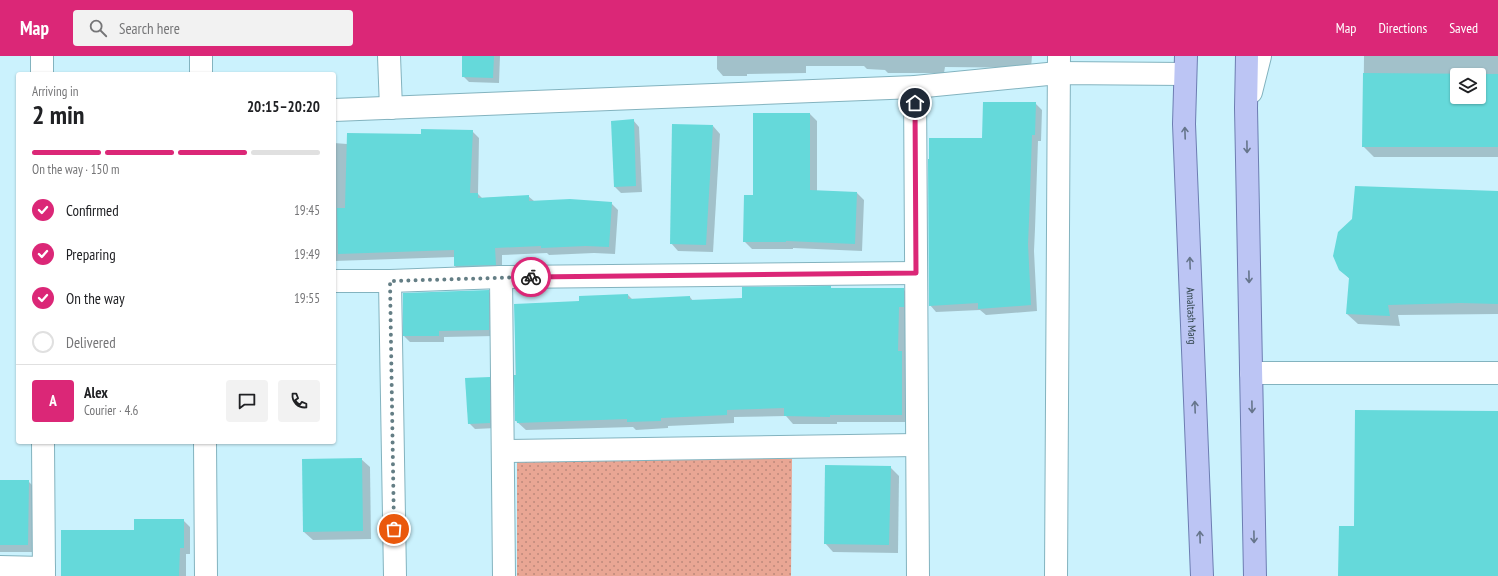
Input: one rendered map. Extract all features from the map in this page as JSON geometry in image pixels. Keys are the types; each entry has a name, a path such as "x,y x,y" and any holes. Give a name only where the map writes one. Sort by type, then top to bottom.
{"main road":[{"path":"1247,56 1246,108 1255,576"},
{"name":"Amaltash Marg","path":"1186,65 1184,124 1202,576"}],"street":[{"path":"42,56 42,72"},
{"path":"201,56 202,72"},
{"path":"389,56 391,108"},
{"path":"1246,108 1260,56"},
{"path":"336,110 915,87 1059,65 1186,65"},
{"path":"1056,576 1059,65"},
{"path":"915,87 918,576"},
{"path":"336,281 390,281 501,277 916,273"},
{"path":"501,277 504,576"},
{"path":"390,281 395,576"},
{"path":"1251,372 1498,373"},
{"path":"0,567 44,572 43,444"},
{"path":"204,444 206,576"},
{"path":"503,451 917,445"}],"shaded area":[{"path":"792,459 791,576 517,576 517,460"}],"building":[{"path":"462,56 494,56 493,78 462,77"},
{"path":"1363,73 1450,74 1450,104 1486,104 1486,74 1498,74 1498,147 1362,147"},
{"path":"983,102 1036,102 1035,135 1032,135 1028,244 1031,305 978,309 978,303 929,306 929,138 982,138"},
{"path":"753,113 810,113 810,190 857,192 855,244 786,241 743,242 744,195 753,195"},
{"path":"634,119 636,186 614,187 611,121"},
{"path":"672,124 713,125 706,245 670,244"},
{"path":"421,129 473,130 470,193 478,193 478,198 529,195 529,201 570,199 612,202 609,247 586,246 541,248 541,246 495,248 496,265 454,266 454,250 338,254 337,208 345,208 347,133 421,134"},
{"path":"1355,186 1498,191 1498,304 1461,303 1388,305 1390,316 1346,314 1349,278 1339,270 1333,256 1338,232 1352,219"},
{"path":"831,286 831,288 904,288 904,307 899,307 898,351 902,351 902,415 830,415 830,417 784,416 784,408 727,410 727,415 661,418 661,421 627,422 627,419 517,423 517,421 515,421 514,375 516,375 514,304 579,301 579,296 628,294 628,299 690,296 690,300 742,298 742,287"},
{"path":"489,290 489,330 439,331 439,336 403,336 403,293"},
{"path":"490,377 490,423 468,424 465,378"},
{"path":"1355,410 1498,411 1498,576 1338,576 1339,526 1354,526"},
{"path":"362,458 363,531 303,532 302,459"},
{"path":"825,465 891,466 889,545 824,544"},
{"path":"0,480 29,480 28,545 0,545"},
{"path":"134,519 184,519 184,548 180,548 179,576 61,576 61,530 134,530"}],"way so far":[{"path":"394,529 390,281 531,277"}],"route":[{"path":"531,277 916,273 915,103"}]}
